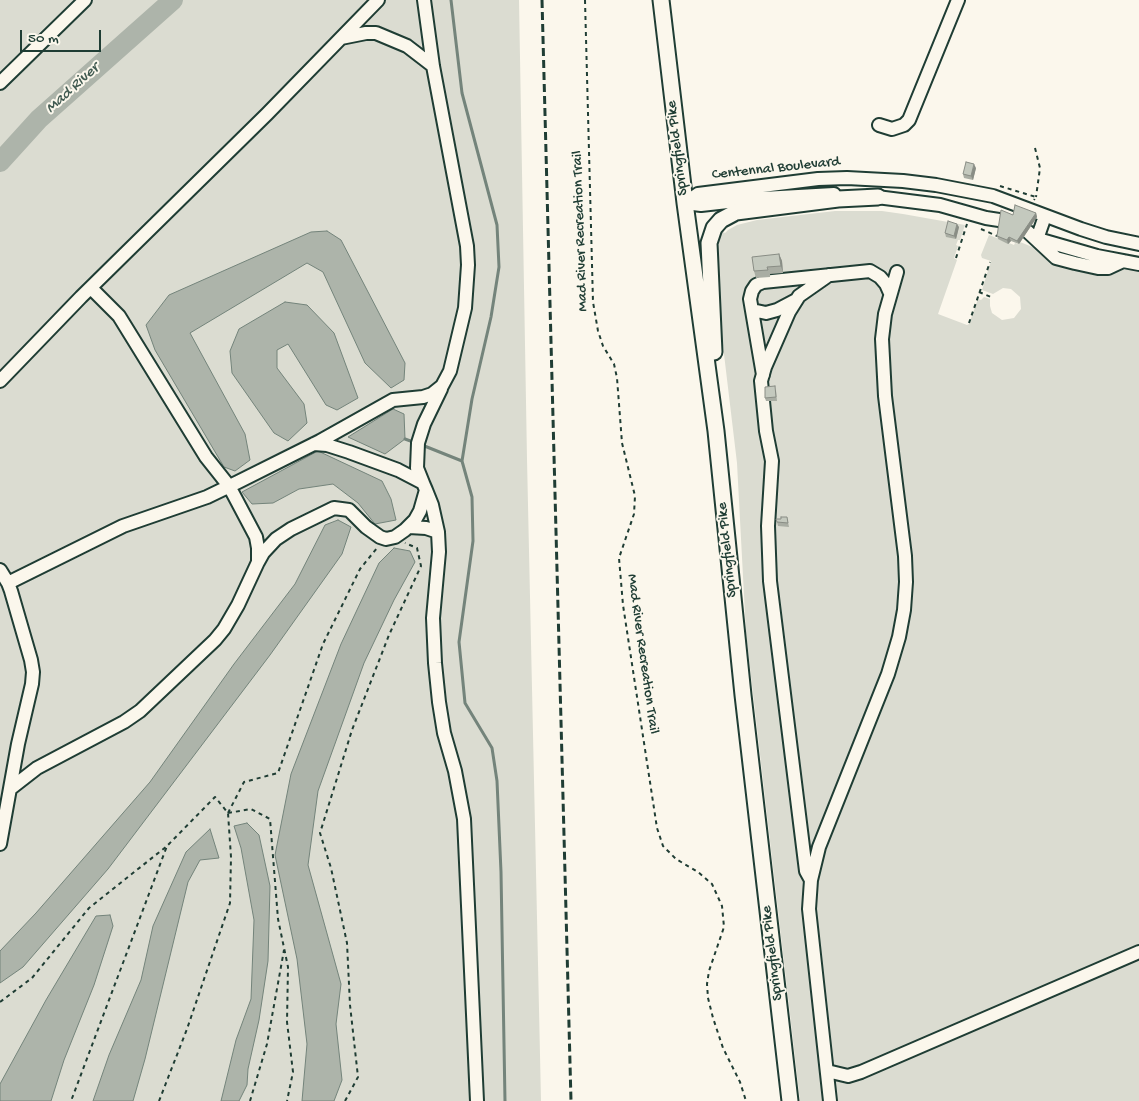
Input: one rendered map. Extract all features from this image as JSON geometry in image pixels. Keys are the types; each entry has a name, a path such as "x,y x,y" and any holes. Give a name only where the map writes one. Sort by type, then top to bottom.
{"main road":[{"name":"Springfield Pike","path":"661,0 685,203 716,431 743,695 790,1101"},
{"path":"716,431 709,243 714,228 721,220 736,212 878,197"}],"street":[{"path":"0,82 85,0"},
{"path":"0,381 378,0"},
{"path":"424,0 433,66 468,246 464,308 459,336 450,371 420,436 417,468 432,505 438,532 439,552 433,618 435,663 444,733 455,771 464,819 477,1101"},
{"path":"879,125 892,129 904,125 908,120 958,0"},
{"path":"341,38 366,32 376,33 407,46 433,66"},
{"name":"Centennal Boulevard","path":"685,203 698,194 818,179 886,179 936,184 993,196 1106,237 1139,244"},
{"name":"Centennal Boulevard","path":"685,203 700,205 817,194 878,197 940,205 986,218 996,228 1015,236 1024,239 1037,239"},
{"path":"986,218 993,196"},
{"path":"1045,216 1037,239 1139,264"},
{"path":"763,375 750,299 756,285 763,282 870,271 880,277 890,293"},
{"path":"830,1101 809,909 811,880 819,847 888,674 899,637 904,610 905,556 885,396 882,339 885,314 897,272"},
{"path":"752,310 766,313 777,310 798,299 829,275"},
{"path":"91,288 129,330 206,457 229,486 256,537 258,562"},
{"path":"798,299 789,312 761,381 772,461 768,526 770,581 806,871 811,880"},
{"path":"8,583 107,533 207,497 314,444 393,400 423,397 432,394 442,386"},
{"path":"314,444 327,445 398,470 424,486"},
{"path":"5,790 37,768 124,722 146,705 215,640 238,605 263,553 276,539 291,528 334,508 349,510 366,527 380,537 395,537 409,527 420,512 424,486"},
{"path":"409,527 426,528 438,532"},
{"path":"0,570 8,583 33,672 32,684 5,790 7,807 0,844"},
{"path":"827,1070 848,1076 861,1072 1139,952"}],"path":[{"name":"Mad River Recreation Trail","path":"586,0 593,302 598,331 603,346 614,364 618,378 622,443 635,496 634,514 619,558 625,615 657,828 663,846 676,859 698,872 712,884 722,906 724,927 709,972 707,984 708,998 723,1048 740,1082 746,1101"},
{"path":"1035,148 1040,168 1036,197"},
{"path":"956,258 967,224 998,236"},
{"path":"957,235 962,237"},
{"path":"969,323 990,262"},
{"path":"979,292 991,297"},
{"path":"159,1101 187,1029 230,903 231,857 228,813 244,782 278,773 323,644 360,569 386,538 417,548 420,566 389,635 352,730 320,833 331,868 347,942 350,1005 358,1078 345,1101"},
{"path":"0,1002 32,978 90,908 167,846 215,797 228,813"},
{"path":"228,813 251,809 270,819 278,919 288,967 287,1022 294,1072 287,1101"},
{"path":"72,1101 167,846"},
{"path":"250,1101 267,1044 284,948"}],"shaded area":[{"path":"0,0 519,0 541,1101 0,1101"},
{"path":"835,211 882,211 965,225 960,240 958,240 956,245 958,246 954,258 957,260 938,314 967,325 978,299 981,300 984,297 990,299 992,313 1002,320 1014,318 1021,309 1020,297 1011,289 1003,288 993,294 982,290 991,261 982,258 981,255 989,235 1014,245 1020,242 1035,248 1055,264 1095,274 1126,269 1139,271 1139,948 854,1070 839,1069 832,1063 815,909 819,864 908,617 887,367 887,340 890,316 902,270 896,265 889,282 881,271 751,290 767,452 766,519 802,867 806,932 825,1101 800,1101 746,633 737,463 721,329 720,292 715,248 721,231 725,233 737,225 757,220"},
{"path":"327,231 341,240 405,363 404,380 391,388 365,363 323,272 307,263 190,333 245,434 250,460 235,471 224,467 155,350 146,325 169,295 311,232"},
{"path":"871,274 885,292 879,313 900,566 897,617 887,661 821,824 808,864 773,582 766,374 798,302 838,276"},
{"path":"816,278 762,366 754,305 759,288"},
{"path":"285,302 307,305 334,333 358,398 337,410 326,405 288,344 277,350 277,368 304,404 307,423 288,441 274,433 232,373 230,351 239,329"},
{"path":"393,409 404,414 405,439 385,454 348,437"},
{"path":"318,451 382,481 391,499 396,520 375,524 358,503 333,484 299,489 273,503 252,504 242,492"},
{"path":"338,520 351,527 342,554 270,655 108,869 23,967 0,983 0,951 36,913 150,782 234,664 295,584 325,525"},
{"path":"394,548 410,551 415,562 394,600 364,663 318,791 308,865 341,984 336,1024 342,1080 334,1101 302,1101 307,1044 297,959 275,855 291,774 341,644 379,563"},
{"path":"247,823 259,835 270,886 268,961 259,1020 248,1069 247,1085 239,1101 221,1101 236,1040 251,999 254,920 241,848 234,826"},
{"path":"210,829 219,858 200,860 188,882 133,1101 93,1101 109,1055 141,980 153,926 186,852"},
{"path":"110,915 113,926 94,985 64,1060 51,1101 0,1101 0,1084 46,1000 96,916"},
{"path":"1139,957 1139,1101 836,1101 833,1080 854,1079"}],"building":[{"path":"966,162 974,164 971,176 963,174"},
{"path":"1015,205 1036,213 1017,241 1009,237 1007,240 997,236 1001,210 1013,215"},
{"path":"948,221 957,224 954,236 945,233"},
{"path":"779,254 781,266 767,267 768,270 754,271 752,257"},
{"path":"775,386 776,397 765,398 765,387"},
{"path":"781,517 787,517 788,523 777,522 776,519 781,519"}],"waterway":[{"name":"Mad River","path":"0,162 39,119 173,0"},
{"path":"451,0 462,93 497,225 499,267 491,317 472,399 462,461 472,497 473,541 459,642 465,703 492,748 497,781 501,872 505,1101"},
{"path":"405,439 416,443"},
{"path":"422,445 462,461"}],"railway":[{"path":"542,0 571,1101"}]}
